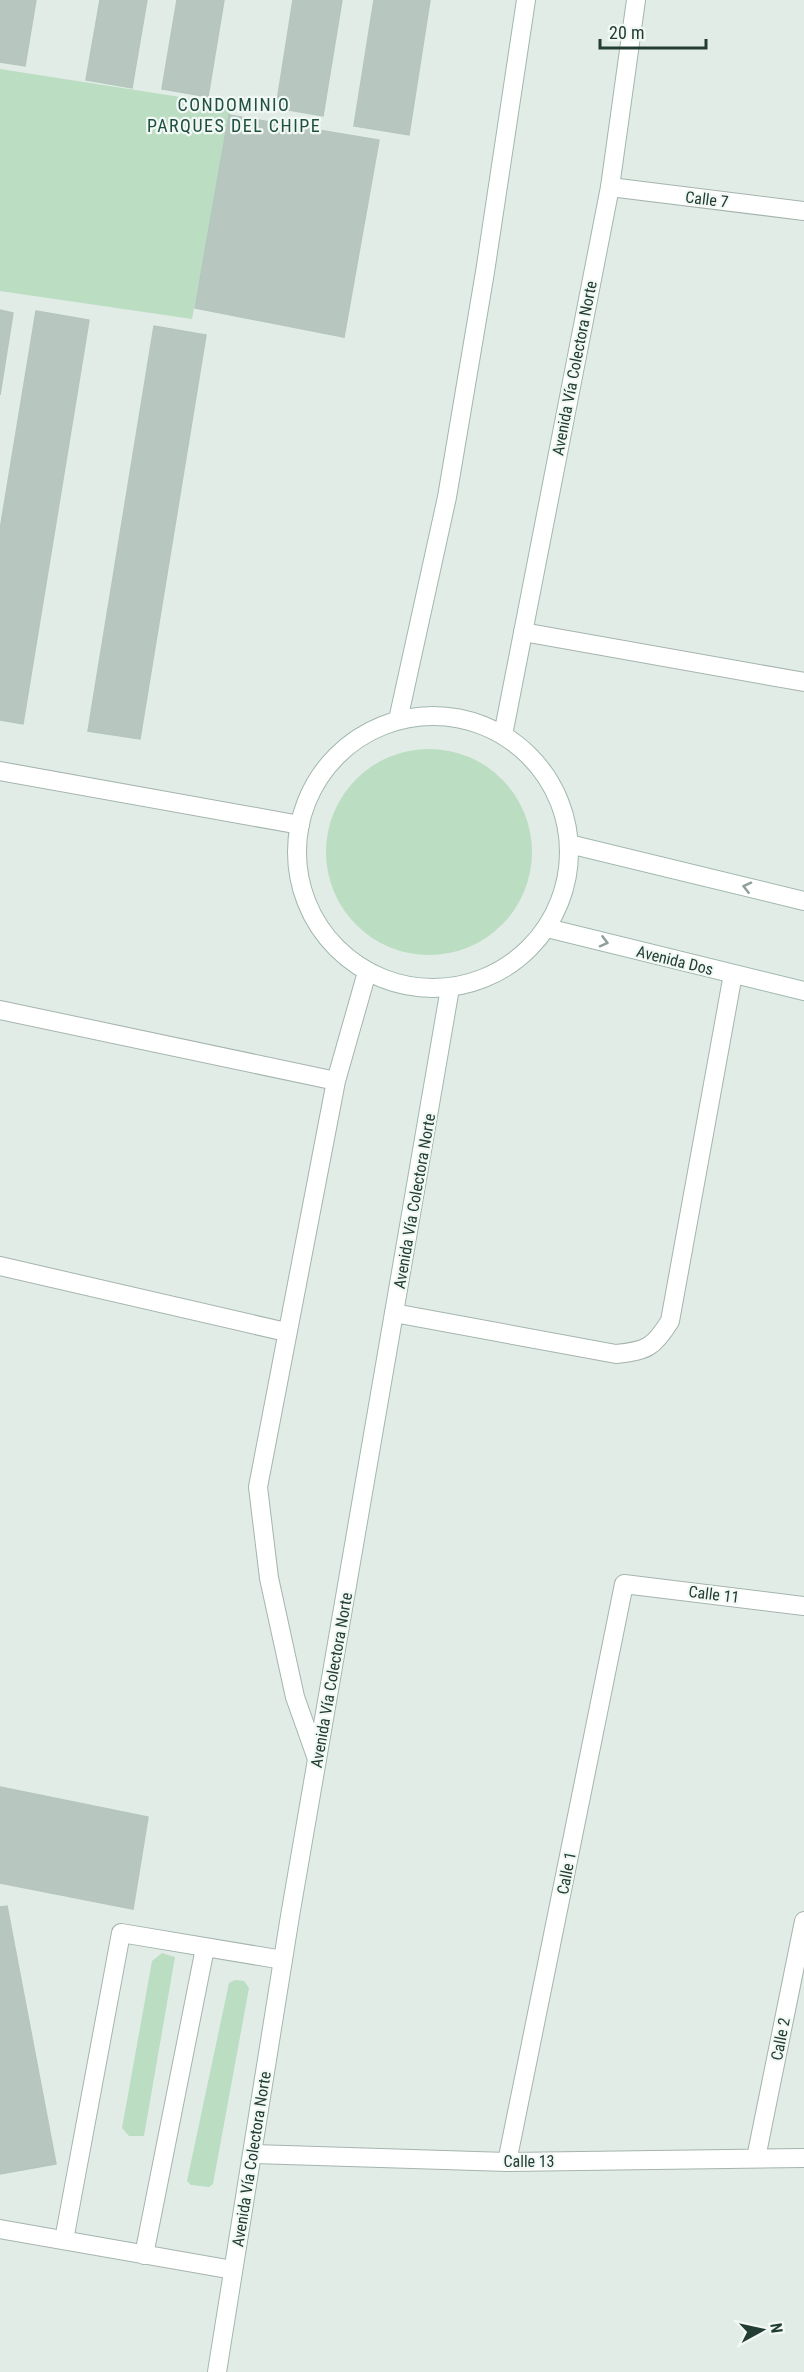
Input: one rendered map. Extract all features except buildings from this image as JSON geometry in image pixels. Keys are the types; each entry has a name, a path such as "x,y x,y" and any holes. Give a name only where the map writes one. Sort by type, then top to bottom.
{"street":[{"path":"398,720 447,497 487,261 526,0"},
{"name":"Avenida Vía Colectora Norte","path":"503,735 610,187 636,0"},
{"name":"Calle 7","path":"610,187 804,211"},
{"path":"523,632 804,682"},
{"path":"425,716 452,716 478,723 503,735 524,750 542,770 556,793 565,817 570,844 565,888 547,928 532,946 495,975 450,988 428,990 407,987 368,972 329,941 315,921 305,898 299,874 297,850 300,825 307,801 319,778 334,758 368,733 398,720 425,716"},
{"path":"0,771 300,825"},
{"path":"570,844 804,901"},
{"name":"Avenida Dos","path":"547,928 804,991"},
{"path":"317,1760 295,1697 271,1589 258,1487 285,1332 336,1082 368,972"},
{"path":"394,1313 616,1354 637,1352 656,1343 670,1321 733,974"},
{"name":"Avenida Vía Colectora Norte","path":"217,2372 283,1960 450,988"},
{"path":"0,1010 336,1082"},
{"path":"0,1266 285,1332"},
{"name":"Calle 11","path":"624,1584 804,1606"},
{"name":"Calle 1","path":"507,2162 624,1584"},
{"name":"Calle 2","path":"756,2158 804,1921"},
{"path":"64,2240 121,1933 283,1960"},
{"path":"144,2255 205,1948"},
{"name":"Calle 13","path":"253,2154 507,2162 804,2158"},
{"path":"0,2229 233,2270"}],"green space":[{"path":"0,69 232,105 192,319 0,291"},
{"path":"429,749 459,753 478,761 502,779 520,803 528,822 532,852 528,882 520,901 502,925 478,943 459,951 429,955 399,951 380,943 356,925 338,901 330,882 326,852 330,822 338,803 356,779 380,761 399,753"},
{"path":"162,1953 175,1957 144,2136 129,2136 122,2128 152,1961"},
{"path":"235,1980 244,1981 249,1988 213,2184 209,2187 191,2185 187,2181 229,1983"}],"district":[{"name":"CONDOMINIO PARQUES DEL CHIPE","path":"234,115"}]}
